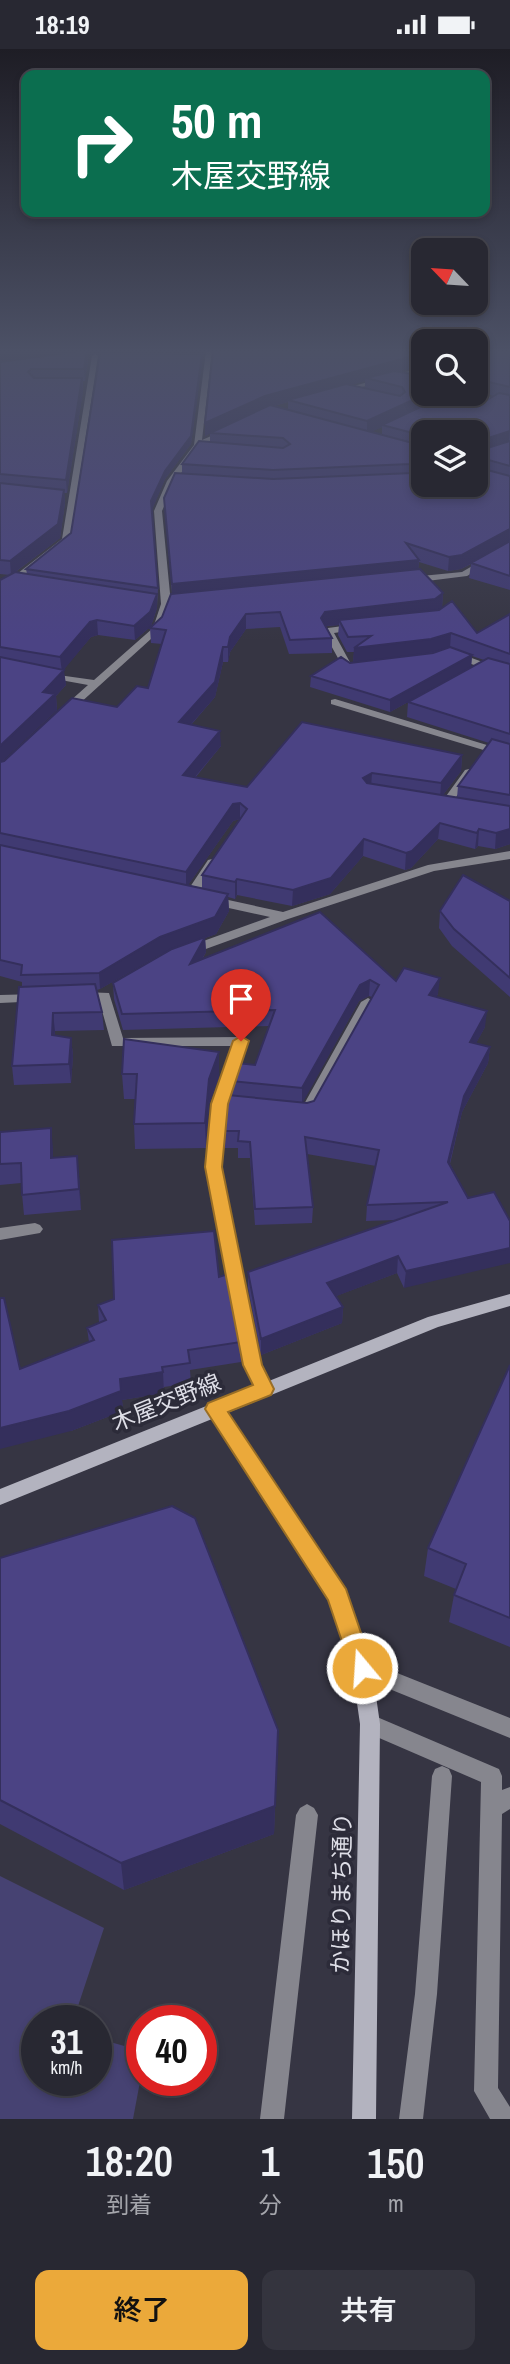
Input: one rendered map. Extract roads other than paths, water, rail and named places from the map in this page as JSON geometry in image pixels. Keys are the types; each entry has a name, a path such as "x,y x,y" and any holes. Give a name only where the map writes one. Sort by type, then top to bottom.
{"street":[{"path":"0,592 66,540 80,448"},
{"path":"57,719 157,629 166,604 158,511 171,481 197,448"},
{"path":"199,448 208,450"},
{"path":"171,481 184,482"},
{"path":"60,498 72,499"},
{"path":"396,582 464,574 510,547"},
{"path":"0,579 28,583"},
{"path":"423,579 432,589"},
{"path":"152,602 180,602"},
{"path":"369,626 328,631 348,669 372,666"},
{"path":"441,656 449,653 510,675"},
{"path":"473,673 485,666"},
{"path":"41,674 95,683"},
{"path":"335,702 510,755"},
{"path":"391,719 403,712"},
{"path":"458,808 439,804 487,748"},
{"path":"190,895 218,855"},
{"path":"180,954 284,916 432,868 510,855"},
{"path":"176,893 284,916"},
{"path":"0,999 109,993 117,1043 241,1041 214,1167 252,1365 264,1389"},
{"path":"282,1110 307,1112 368,1003"},
{"path":"0,1234 35,1229"},
{"name":"木屋交野線","path":"0,1497 434,1322 510,1300"},
{"name":"かほりまち通り","path":"215,1409 338,1596 362,1668 370,1724 364,2119"},
{"path":"362,1668 510,1728"},
{"path":"370,1724 492,1776 486,2091 504,2119"},
{"path":"411,2119 426,1994 442,1776"},
{"path":"491,1809 510,1797"},
{"path":"271,2119 307,1815"}]}
